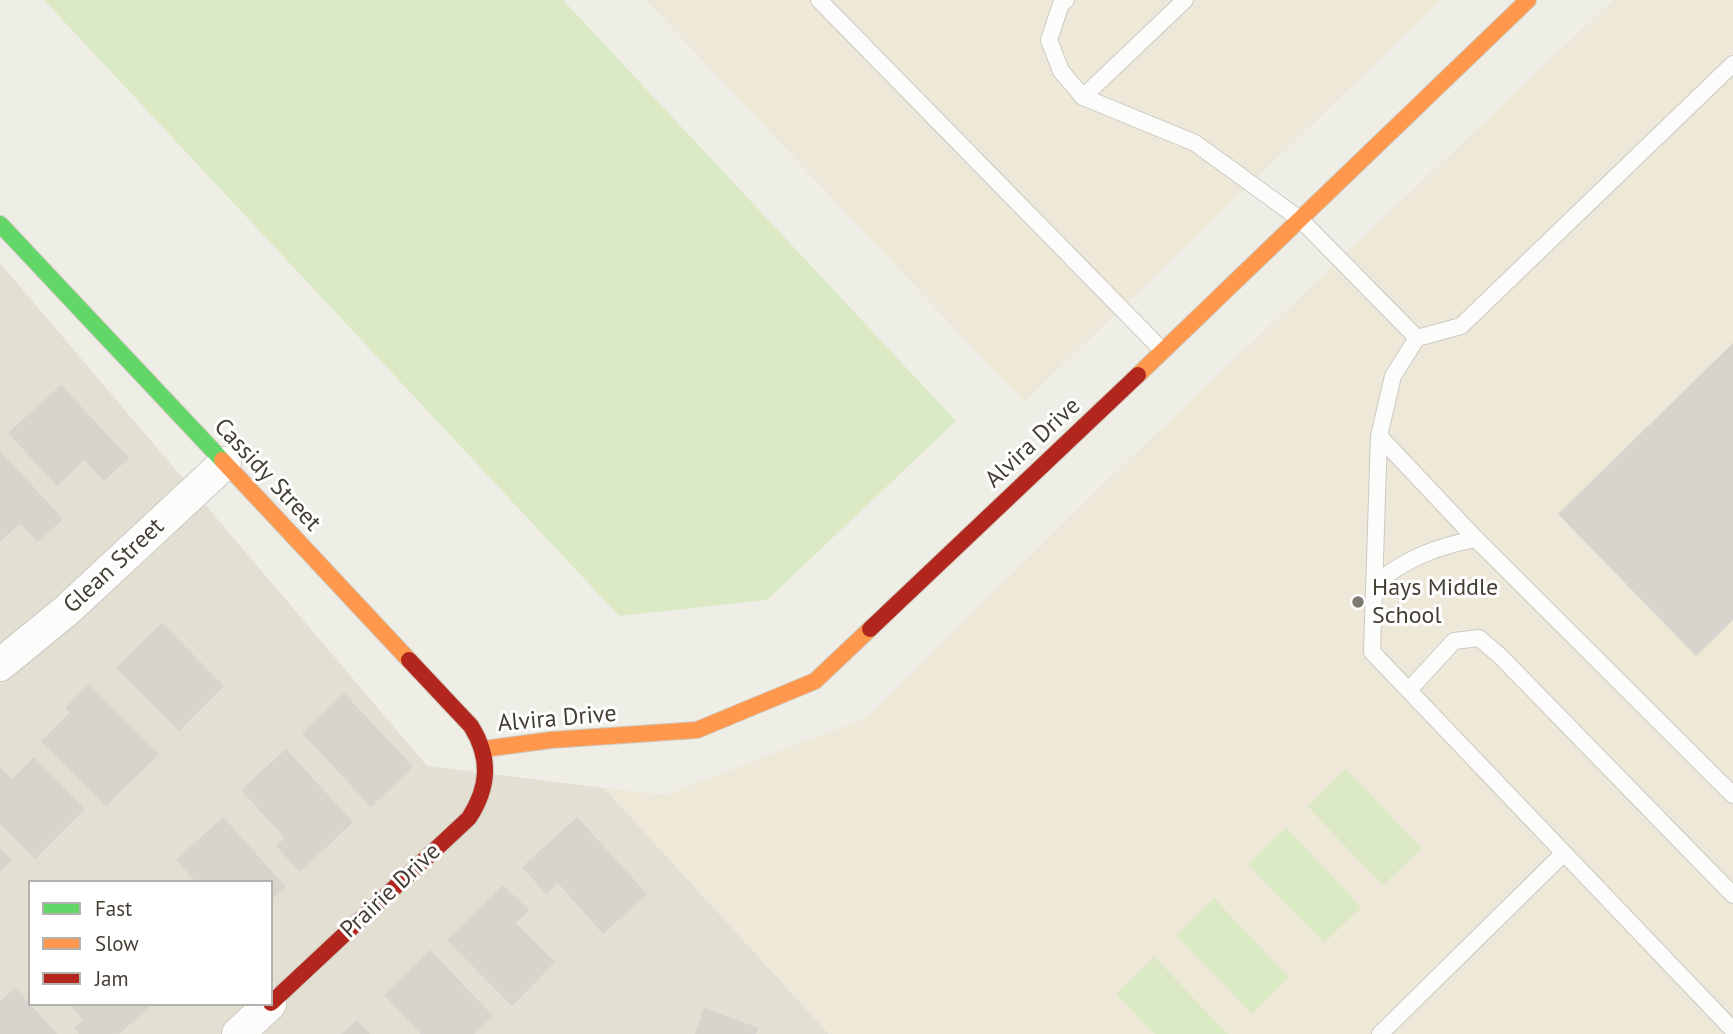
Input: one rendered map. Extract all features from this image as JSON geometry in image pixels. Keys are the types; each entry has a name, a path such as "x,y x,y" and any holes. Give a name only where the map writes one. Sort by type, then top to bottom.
{"street":[{"name":"Alvira Drive","path":"484,748 551,740 697,730 814,681 1301,220 1528,0"},
{"name":"Cassidy Street","path":"0,224 471,726 484,748 487,765"},
{"name":"Glean Street","path":"0,664 76,602 225,463"},
{"name":"Prairie Drive","path":"273,1002 469,818 483,796 487,765"},
{"name":"Prairie Drive","path":"238,1034 269,1006"}],"lane":[{"path":"819,0 1163,351"},
{"path":"1066,0 1061,4 1049,40 1061,71 1083,97 1195,143 1301,220 1416,338"},
{"path":"1083,97 1185,0"},
{"path":"1733,64 1461,326 1416,338 1393,376 1379,436 1372,652 1733,1030"},
{"path":"1379,436 1476,539 1733,795"},
{"path":"1375,583 1405,561 1447,544 1476,539"},
{"path":"1409,690 1454,641 1479,638 1500,656 1733,895"},
{"path":"1380,1034 1564,853"}],"shaded area":[{"path":"646,0 1441,0 1024,402"},
{"name":"Hays Middle School","path":"1613,0 1733,0 1733,1034 829,1034 604,788 666,795 868,717 1099,488"},
{"path":"0,263 427,766 604,788 829,1034 0,1034"}],"green space":[{"path":"44,0 563,0 956,421 767,600 619,616"},
{"path":"1346,769 1421,848 1383,885 1308,807"},
{"path":"1286,827 1361,907 1324,943 1248,865"},
{"path":"1214,898 1289,977 1252,1014 1176,935"},
{"path":"1154,957 1228,1034 1155,1034 1116,994"}],"building":[{"path":"1733,343 1733,620 1696,656 1558,514"},
{"path":"61,385 129,458 104,481 84,460 57,486 8,433"},
{"path":"0,451 63,519 38,542 20,523 0,542"},
{"path":"162,623 224,686 179,731 116,668"},
{"path":"89,684 159,754 106,806 41,741 70,712 65,708"},
{"path":"344,693 413,767 371,807 302,733"},
{"path":"286,749 353,822 300,872 276,846 285,838 241,790"},
{"path":"34,757 85,809 35,859 0,824 0,767 12,779"},
{"path":"223,817 286,887 273,898 273,880 194,880 176,860"},
{"path":"577,817 647,894 603,934 558,883 546,894 522,867"},
{"path":"0,848 12,861 0,871"},
{"path":"503,885 529,910 516,923 555,962 512,1006 447,940"},
{"path":"430,950 493,1016 474,1034 421,1034 384,995"},
{"path":"15,988 28,1002 28,1006 31,1006 57,1034 0,1034 0,1001"},
{"path":"71,1006 150,1007 119,1034 79,1034 74,1028 83,1020"},
{"path":"704,1008 759,1028 756,1034 695,1034"},
{"path":"357,1020 370,1034 341,1034"}],"traffic: fast":[{"path":"0,224 222,460"}],"traffic: slow":[{"path":"1138,375 1528,0"},
{"path":"222,460 409,660"},
{"path":"484,749 551,740 697,730 815,681 870,629"}],"traffic: jam":[{"path":"870,629 1138,375"},
{"path":"273,1001 469,818 481,795 484,761 471,726 409,660"}],"place":[{"name":"Hays Middle School","path":"1358,602"}]}
